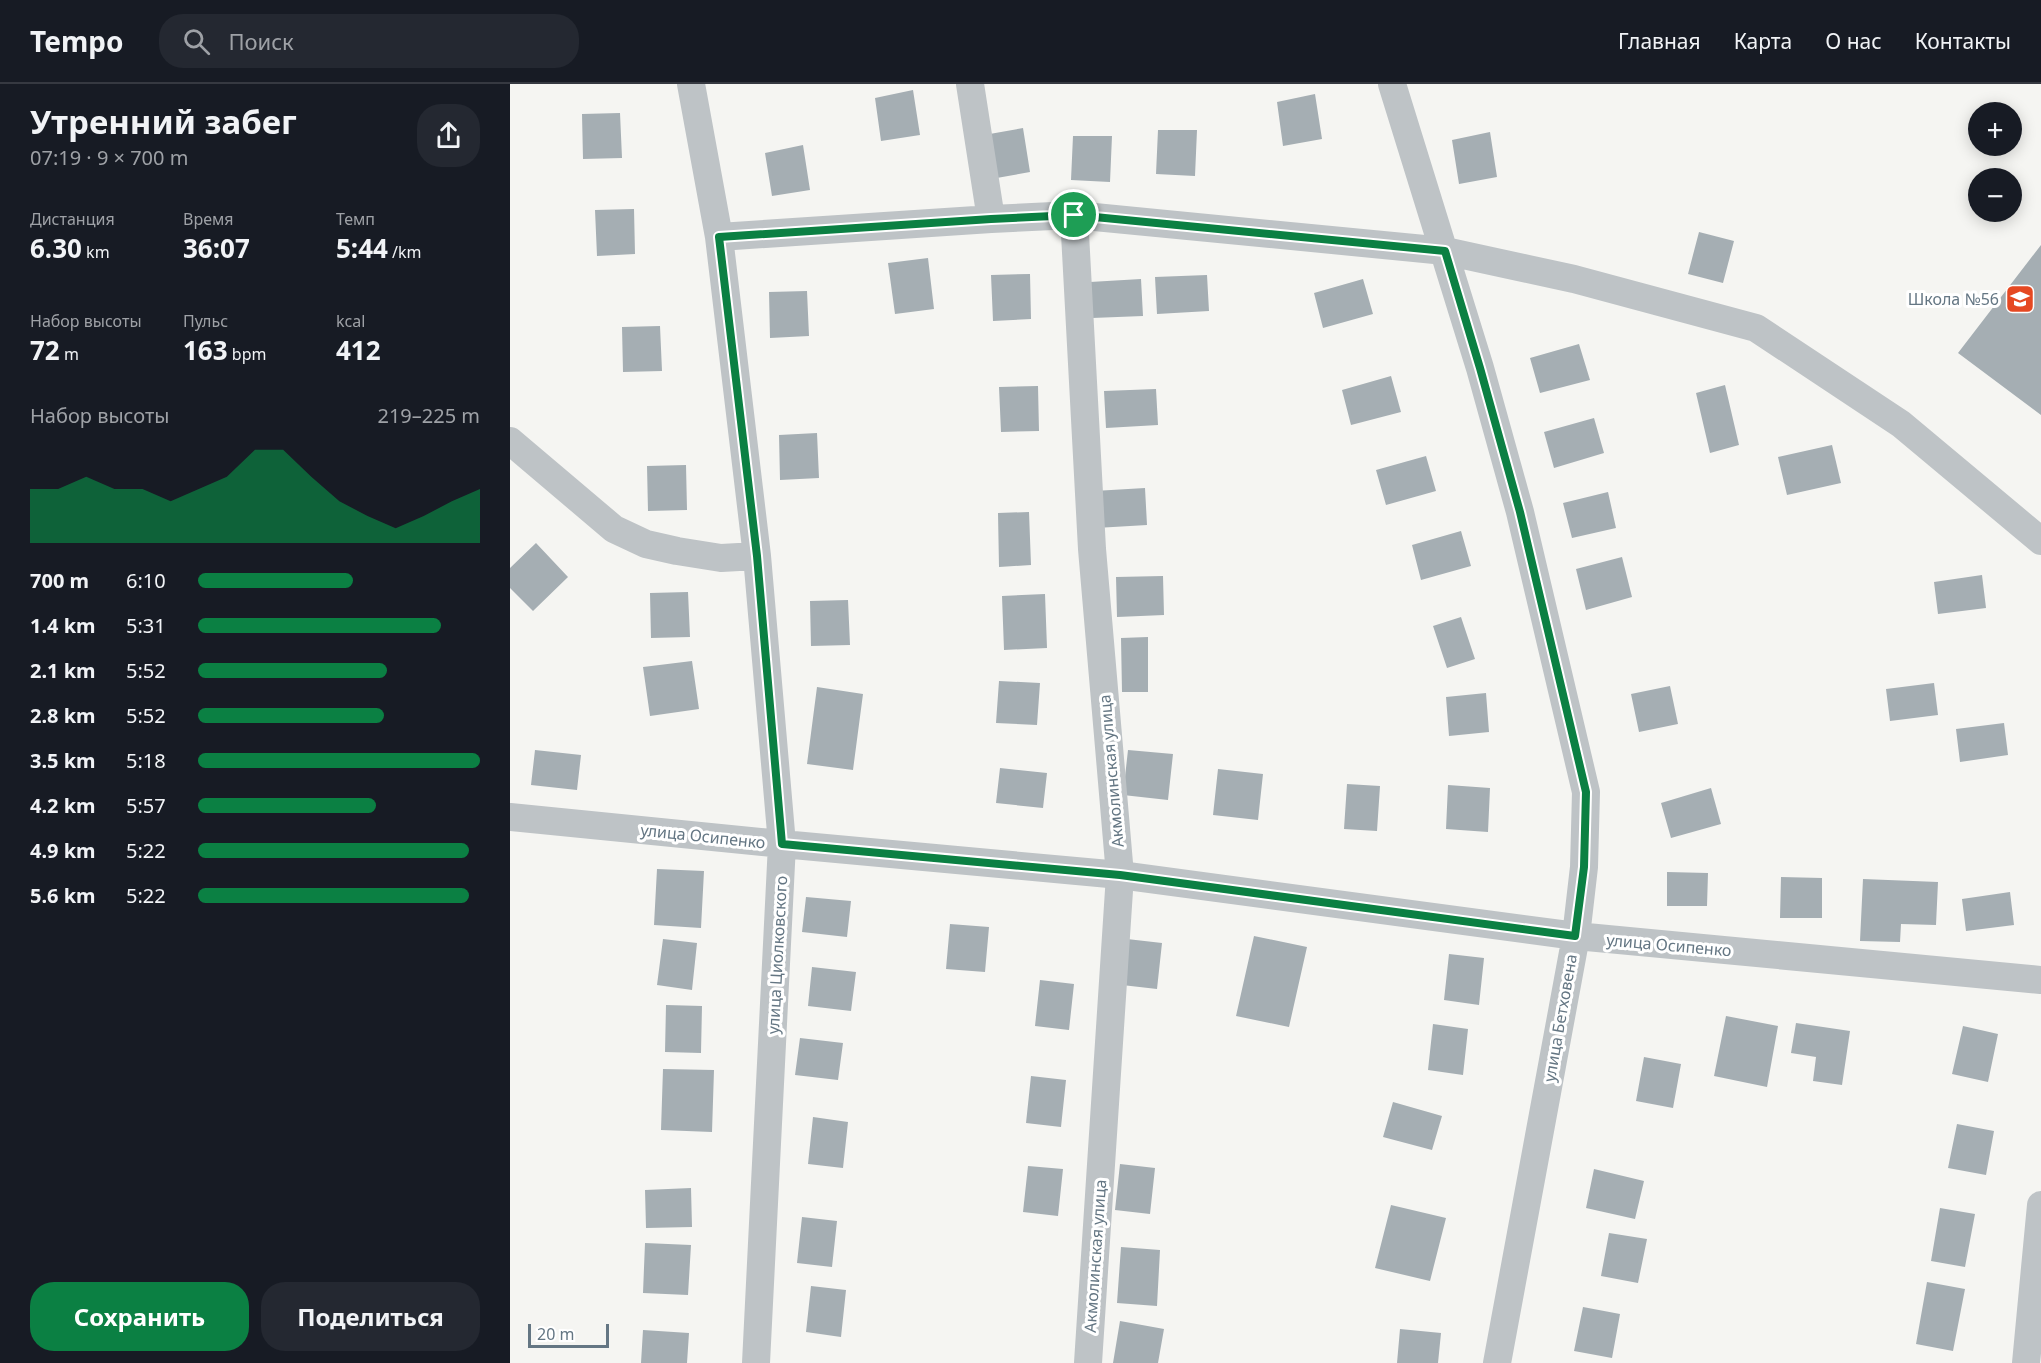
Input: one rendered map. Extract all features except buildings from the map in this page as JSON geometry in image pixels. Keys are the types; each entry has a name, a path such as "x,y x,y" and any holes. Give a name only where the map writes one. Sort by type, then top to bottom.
{"street":[{"name":"улица Циолковского","path":"692,84 719,237 757,556 782,844 756,1363"},
{"path":"970,84 991,219"},
{"name":"улица Бетховена","path":"1392,84 1480,368 1520,512 1586,792 1584,867 1575,936 1497,1363"},
{"path":"719,237 1074,215 1445,251 1574,279 1756,328 1901,424 2041,541"},
{"name":"Акмолинская улица","path":"1074,215 1092,549 1120,875 1088,1363"},
{"path":"510,441 614,529 646,544 721,558 757,556"},
{"name":"улица Осипенко","path":"510,817 1120,875 1575,936 2041,980"},
{"path":"2026,1363 2041,1205"}],"place":[{"name":"Школа №56","path":"2020,299"}],"route":[{"path":"1074,215 1445,251 1520,512 1586,792 1584,867 1575,936 1120,875 782,844 757,556 719,237 1074,215"}]}
